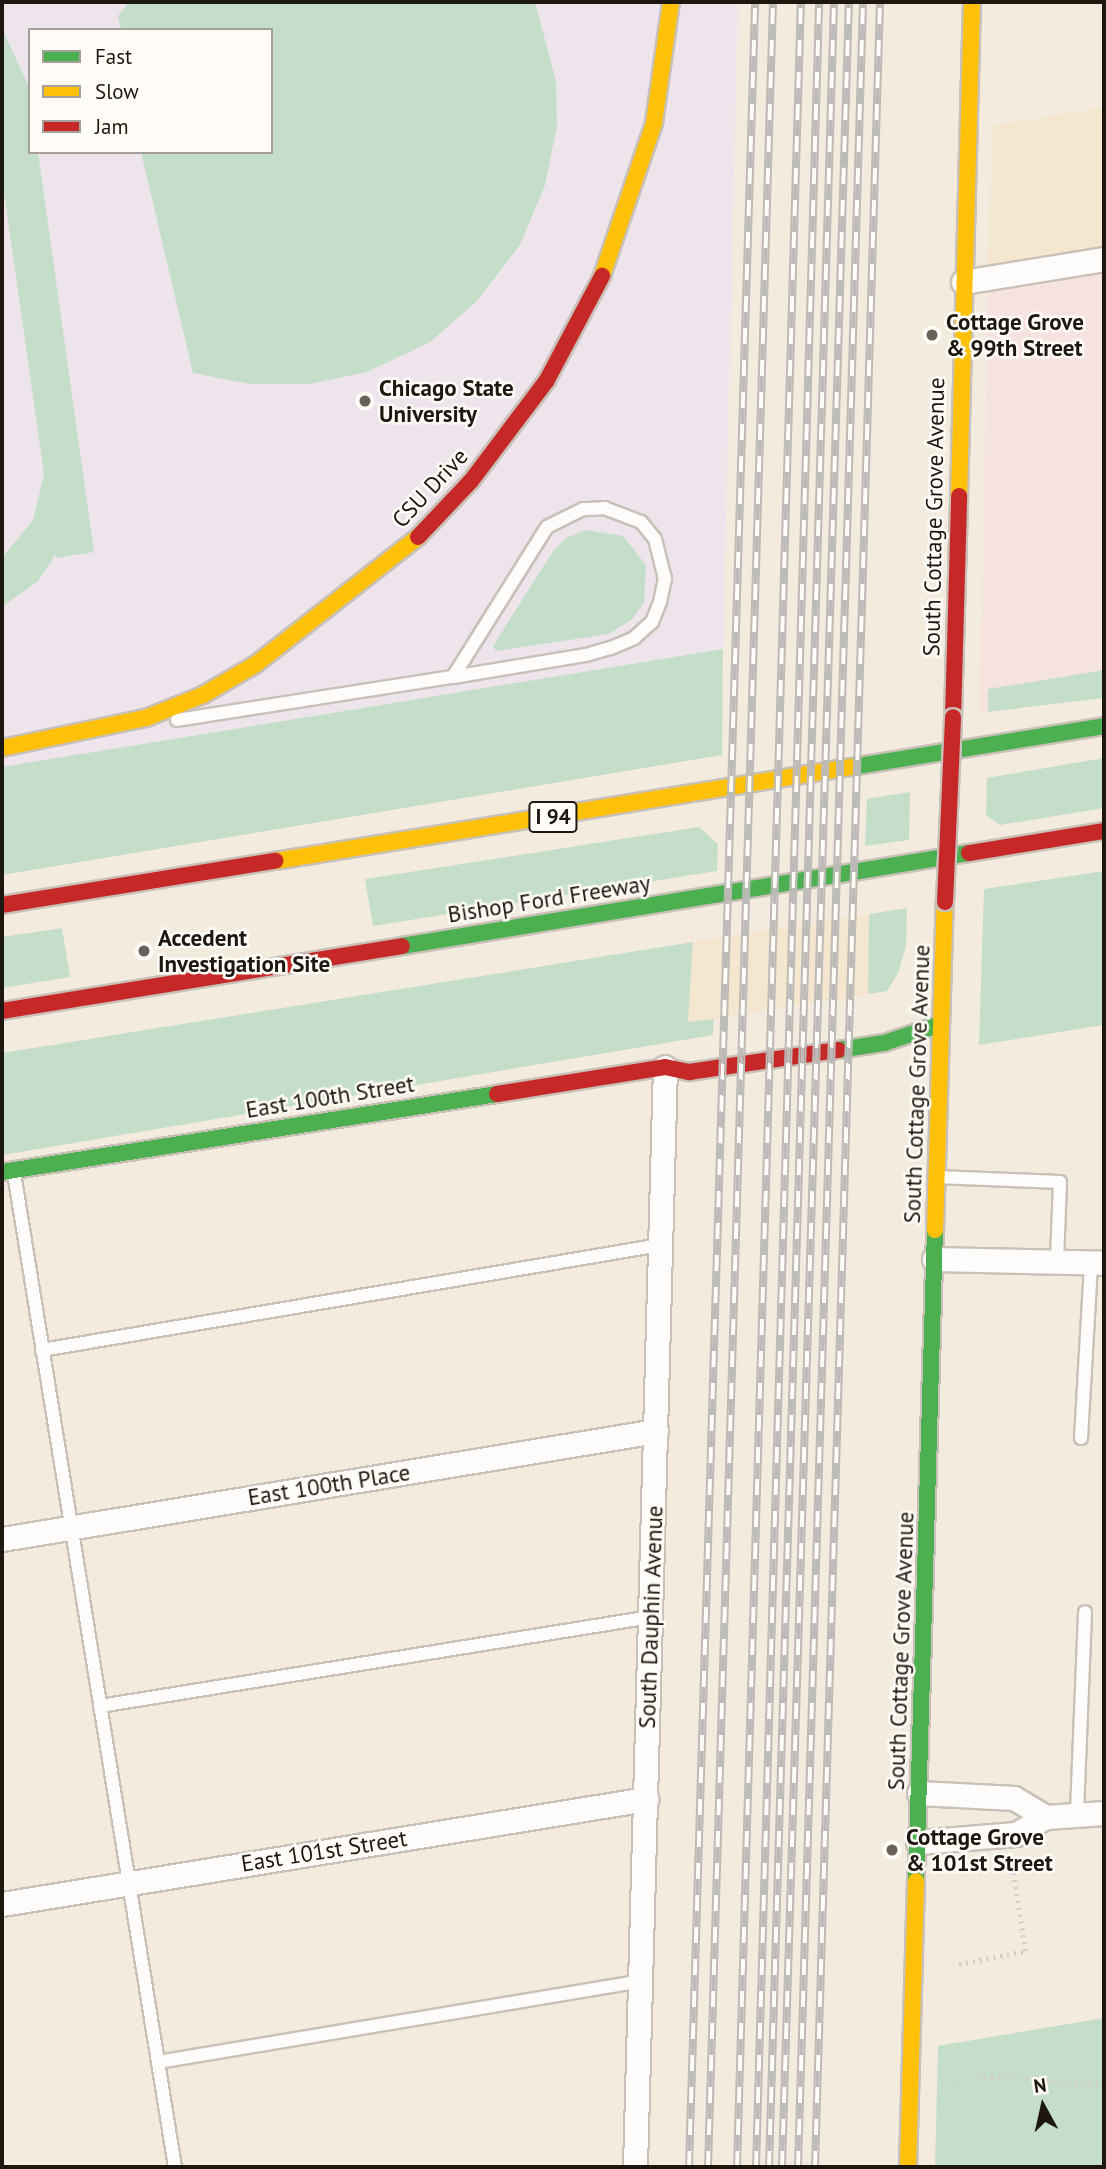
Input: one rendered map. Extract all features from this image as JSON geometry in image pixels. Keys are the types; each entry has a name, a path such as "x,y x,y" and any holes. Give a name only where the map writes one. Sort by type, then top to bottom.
{"main road":[{"name":"CSU Drive","path":"2,748 66,737 146,718 203,695 256,664 419,536 510,434 582,321 611,255 654,123 671,2"},
{"name":"South Cottage Grove Avenue","path":"908,2167 936,1177 953,717 972,2"},
{"name":"I 94","path":"2,905 1104,726"},
{"name":"Bishop Ford Freeway","path":"2,1011 1104,831"},
{"path":"925,882 967,875"},
{"path":"588,916 692,917"},
{"path":"893,1021 941,1024"},
{"name":"East 100th Street","path":"8,1171 664,1067 689,1072 858,1047 941,1024"},
{"name":"East 100th Street","path":"664,1067 686,1051"}],"street":[{"path":"963,282 1104,259"},
{"name":"South Dauphin Avenue","path":"632,2167 641,1981 664,1067"},
{"path":"934,1259 1097,1263"},
{"name":"East 100th Place","path":"2,1539 656,1431"},
{"path":"919,1793 1014,1798 1046,1817"},
{"name":"East 101st Street","path":"2,1904 646,1799"},
{"path":"918,1842 1016,1834 1046,1817 1077,1812 1104,1813"}],"lane":[{"path":"66,737 453,677 586,656 634,638 652,622 663,590 663,559 655,539 641,522 605,508 583,509 547,527 453,677"},
{"path":"8,1171 42,1350 175,2167"},
{"path":"936,1177 1060,1182 1057,1261"},
{"path":"42,1350 660,1245"},
{"path":"1081,1438 1097,1263"},
{"path":"1077,1812 1085,1612"},
{"path":"100,1706 651,1617"},
{"path":"158,2062 641,1981"}],"path":[{"path":"959,1964 1025,1951 1011,1853"},
{"path":"956,2081 991,2077 1104,2083"}],"shaded area":[{"name":"Chicago State University","path":"2,2 738,2 723,649 2,767"},
{"path":"1104,107 1104,268 988,287 992,126"},
{"path":"1104,268 1104,670 988,689 988,712 980,713 988,287"},
{"path":"869,914 868,994 688,1023 693,942"}],"green space":[{"path":"129,2 535,2 556,81 557,126 545,185 520,245 477,301 430,342 367,372 309,384 250,384 193,373 141,154 273,154 273,28 121,28 118,16"},
{"path":"2,28 28,85 28,154 38,154 94,552 57,558 56,554 38,581 2,607 2,558 33,520 44,474 2,179"},
{"path":"586,530 623,536 646,565 644,603 632,619 609,634 496,651 493,646 553,551 566,538"},
{"path":"723,649 722,755 2,875 2,767"},
{"path":"1104,670 1104,698 988,712 988,689"},
{"path":"1104,758 1104,808 1000,825 986,815 987,778"},
{"path":"910,792 909,840 865,846 867,799"},
{"path":"699,827 718,844 717,871 373,926 365,879"},
{"path":"1104,871 1104,1025 979,1045 984,889"},
{"path":"907,908 906,946 898,973 887,991 868,994 869,914"},
{"path":"62,928 70,977 2,988 2,937"},
{"path":"693,942 688,1022 714,1019 713,1035 2,1155 2,1053"},
{"path":"1104,2018 1104,2167 935,2167 938,2046"}],"railway":[{"path":"689,2167 755,2"},
{"path":"708,2167 773,2"},
{"path":"737,2167 801,2"},
{"path":"756,2167 819,2"},
{"path":"769,2167 834,2"},
{"path":"782,2167 849,2"},
{"path":"798,2167 863,2"},
{"path":"815,2167 880,2"}],"traffic: fast":[{"path":"851,767 1104,726"},
{"path":"402,946 969,853"},
{"path":"838,1050 884,1043 941,1024"},
{"path":"2,1172 497,1094"},
{"path":"916,1881 935,1230"}],"traffic: slow":[{"path":"602,276 654,123 671,2"},
{"path":"959,496 972,2"},
{"path":"2,748 146,718 203,695 256,664 418,537"},
{"path":"275,861 851,767"},
{"path":"935,1230 945,902"},
{"path":"908,2167 916,1881"}],"traffic: jam":[{"path":"418,537 471,481 547,380 602,276"},
{"path":"953,717 959,496"},
{"path":"945,902 953,717"},
{"path":"969,853 1104,831"},
{"path":"2,905 275,861"},
{"path":"2,1011 402,946"},
{"path":"497,1094 665,1067 689,1072 838,1050"}],"place":[{"name":"Cottage Grove & 99th Street","path":"932,335"},
{"name":"Chicago State University","path":"365,401"},
{"name":"Accedent Investigation Site","path":"144,951"},
{"name":"Cottage Grove & 101st Street","path":"892,1850"}]}
